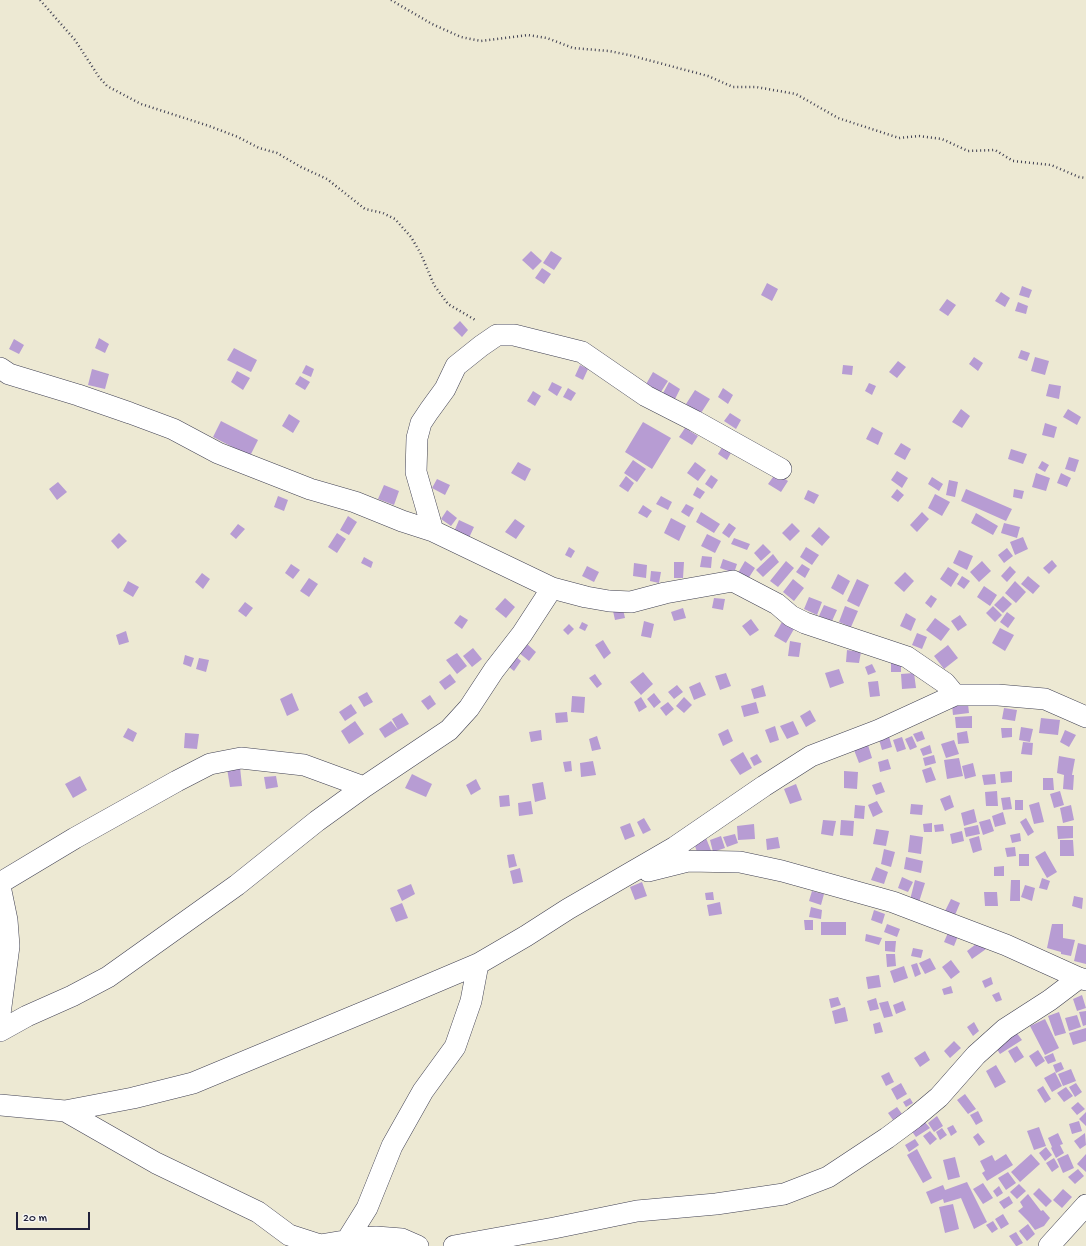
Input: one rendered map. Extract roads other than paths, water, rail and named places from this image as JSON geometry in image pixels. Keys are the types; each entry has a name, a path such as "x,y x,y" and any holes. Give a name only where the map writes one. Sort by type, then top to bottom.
{"street":[{"path":"433,531 416,472 417,438 421,423 446,390 456,366 497,335 514,335 582,352 646,396 695,421 781,469"},
{"path":"0,368 9,374 137,415 173,430 218,453 310,489 355,502 433,531 552,588 609,602 632,602 665,593 733,582 777,604 791,616 805,623 907,657 945,684 955,695"},
{"path":"0,1031 27,1016 72,996 108,977 237,885 317,821 364,787 449,730 469,708 494,670 522,634 552,588"},
{"path":"0,1105 65,1111 132,1098 193,1083 478,964 568,909 675,847 764,786 811,756 879,730 955,695 998,694 1045,700 1086,717"},
{"path":"0,1014 9,946 0,885 75,838 210,764 241,758 304,765 364,787"},
{"path":"626,876 688,861 740,862 782,871 893,902 1006,945 1082,979"},
{"path":"347,1240 367,1208 392,1146 423,1091 455,1047 471,1001 478,964"},
{"path":"454,1246 637,1211 716,1204 784,1194 828,1177 887,1138 914,1118 939,1097 976,1055 1005,1029 1082,979"},
{"path":"65,1111 156,1163 258,1212 289,1234 320,1245 369,1238 402,1239 418,1246"},
{"path":"1049,1246 1086,1205"}]}
